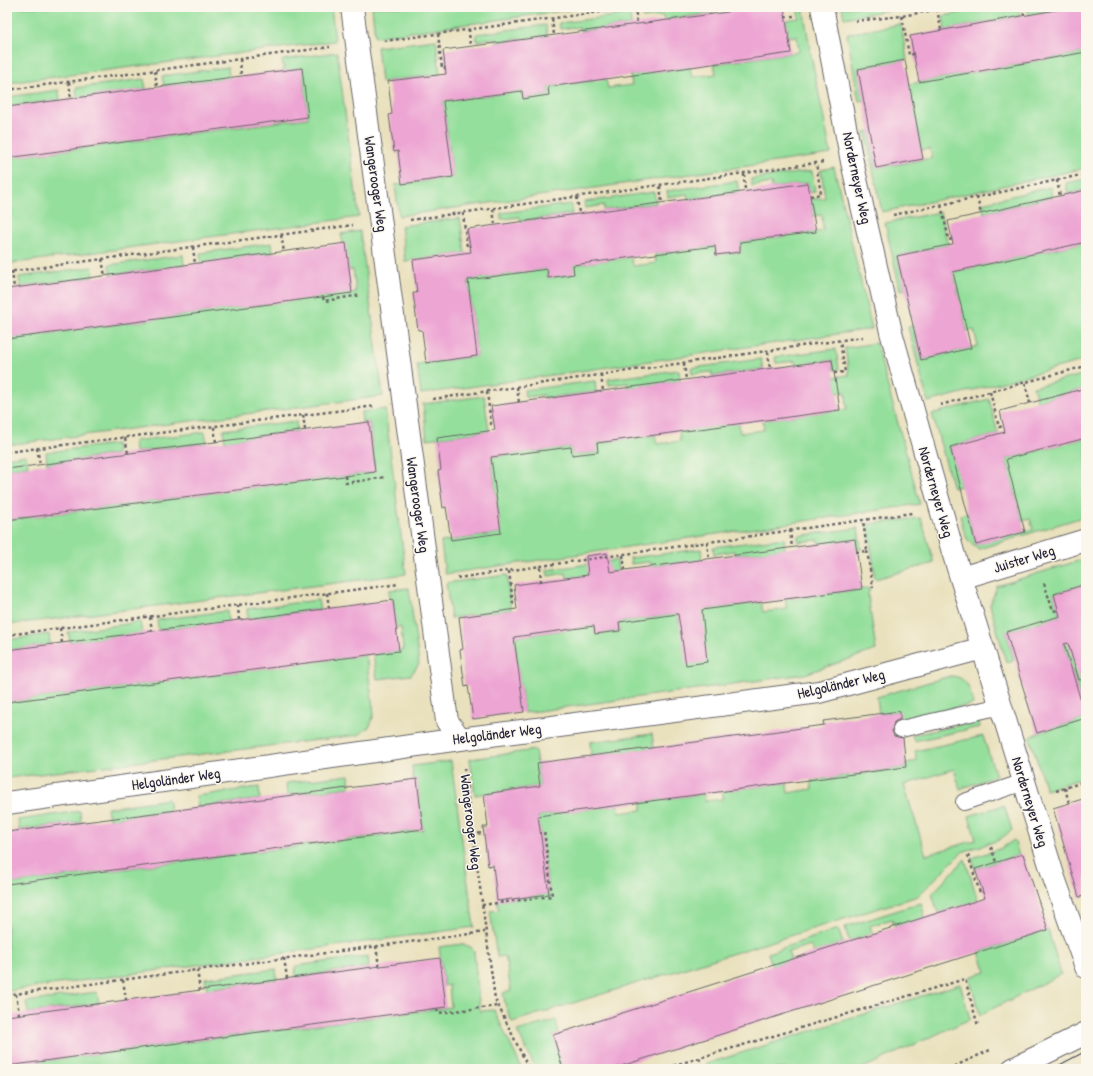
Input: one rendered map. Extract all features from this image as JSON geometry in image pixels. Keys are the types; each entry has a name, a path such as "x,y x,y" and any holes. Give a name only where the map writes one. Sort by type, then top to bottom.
{"street":[{"name":"Wangerooger Weg","path":"352,7 447,721 460,739"},
{"name":"Norderneyer Weg","path":"822,7 852,162 891,332 961,578 1000,706 1054,878 1086,966"},
{"name":"Juister Weg","path":"961,578 1086,540"},
{"name":"Helgoländer Weg","path":"7,803 460,739 819,692 983,648"},
{"path":"1013,1069 1086,1033"}],"lane":[{"path":"901,729 1000,706"},
{"path":"964,802 1024,782"}],"path":[{"path":"7,90 636,7 637,24"},
{"path":"720,7 721,12"},
{"path":"850,22 902,16 950,7"},
{"path":"1023,7 1024,15"},
{"path":"937,9 941,30"},
{"path":"785,17 791,16"},
{"path":"902,16 909,55 913,54"},
{"path":"552,19 554,35"},
{"path":"469,29 470,46"},
{"path":"438,34 442,68 445,68"},
{"path":"240,59 242,76"},
{"path":"155,71 157,87"},
{"path":"69,82 71,99"},
{"path":"7,272 381,222 403,221 493,209 829,161"},
{"path":"810,196 821,194 816,163"},
{"path":"744,174 745,191"},
{"path":"888,216 1086,174"},
{"path":"1057,180 1060,196"},
{"path":"660,186 662,202"},
{"path":"577,197 579,213"},
{"path":"977,197 981,214"},
{"path":"941,205 949,240 952,239"},
{"path":"493,209 495,225"},
{"path":"463,212 466,247 470,246"},
{"path":"281,235 284,252"},
{"path":"193,247 195,264"},
{"path":"102,259 105,276"},
{"path":"12,271 14,288"},
{"path":"323,296 324,301 368,294"},
{"path":"7,452 487,392 768,352 891,332"},
{"path":"834,373 845,372 840,341"},
{"path":"768,352 770,369"},
{"path":"684,363 686,380"},
{"path":"938,406 1086,366"},
{"path":"601,375 603,391"},
{"path":"1025,383 1030,403"},
{"path":"517,387 519,403"},
{"path":"487,392 491,424 494,424"},
{"path":"990,392 999,427 1004,426"},
{"path":"303,415 305,430"},
{"path":"214,427 216,442"},
{"path":"125,438 128,453"},
{"path":"38,448 40,464"},
{"path":"346,476 346,483 391,476"},
{"path":"450,579 915,512"},
{"path":"863,520 873,588"},
{"path":"790,530 792,548"},
{"path":"707,542 708,559"},
{"path":"856,552 867,551"},
{"path":"623,554 625,570"},
{"path":"540,567 541,582"},
{"path":"509,571 513,603 516,603"},
{"path":"1042,576 1053,611 1058,610"},
{"path":"7,635 405,583"},
{"path":"327,593 329,608"},
{"path":"238,605 239,620"},
{"path":"150,617 152,631"},
{"path":"60,628 62,643"},
{"name":"Wangerooger Weg","path":"460,739 495,1000 529,1069"},
{"path":"1051,793 1086,781"},
{"path":"1064,788 1069,803"},
{"path":"482,905 552,896 544,830"},
{"path":"472,834 484,833"},
{"path":"991,847 996,862"},
{"path":"968,855 980,893 983,892"},
{"path":"7,995 485,932"},
{"path":"376,946 378,966"},
{"path":"284,958 287,978"},
{"path":"197,970 200,990"},
{"path":"662,1069 965,979 978,1026"},
{"path":"123,980 126,1000"},
{"path":"16,994 19,1014"},
{"path":"437,1008 438,1013 498,1006"},
{"path":"699,1058 704,1069"}],"green space":[{"path":"7,7 331,7 335,41 7,83"},
{"path":"372,7 590,7 375,37"},
{"path":"681,7 713,7 714,13 664,20 663,16 643,18 642,12"},
{"path":"797,7 803,7 831,154 399,216 395,185 453,177 443,101 522,91 524,99 549,95 548,87 606,79 608,88 632,85 630,75 690,67 692,77 716,74 714,64 799,52 797,36 788,37 786,20 799,18"},
{"path":"842,7 906,7 844,18"},
{"path":"994,7 1018,7 1020,16 945,30 943,16"},
{"path":"1027,7 1072,7 1029,15"},
{"path":"630,14 631,25 580,31 579,27 560,29 559,23"},
{"path":"901,24 907,60 858,69 864,100 859,101 847,34"},
{"path":"546,25 547,36 496,42 495,38 477,41 476,34"},
{"path":"436,40 440,74 381,82 377,47"},
{"path":"337,52 359,217 7,264 7,158 308,118 302,68 284,71 282,60"},
{"path":"1086,52 1086,168 882,212 865,132 869,131 876,168 932,158 930,149 921,150 909,84"},
{"path":"228,67 229,78 164,86 162,76"},
{"path":"144,79 146,89 77,98 76,88"},
{"path":"59,90 60,100 7,107 7,97"},
{"path":"834,167 872,329 421,394 417,364 477,356 468,280 547,269 548,278 573,274 573,265 631,257 633,266 656,263 655,254 715,246 716,255 740,252 740,242 823,231 822,215 813,216 811,199 825,198 821,170"},
{"path":"812,171 815,192 810,193 808,183 772,188 771,183 752,186 751,179"},
{"path":"1086,179 1086,190 1068,194 1066,183"},
{"path":"737,181 739,192 688,199 687,194 668,197 667,191"},
{"path":"1050,187 1052,197 984,213 982,203"},
{"path":"654,192 656,203 604,210 604,205 585,208 584,202"},
{"path":"571,204 572,214 521,221 520,217 501,219 501,213"},
{"path":"940,212 948,245 897,256 905,289 900,290 885,223"},
{"path":"460,218 465,253 405,261 401,226"},
{"path":"360,231 383,396 7,445 7,339 356,292 353,270 349,270 341,234"},
{"path":"1086,242 1086,360 928,402 908,327 913,326 921,360 978,346 974,330 967,331 953,272"},
{"path":"272,243 273,253 201,263 200,253"},
{"path":"183,255 184,265 111,275 109,265"},
{"path":"92,267 93,277 20,287 19,277"},
{"path":"876,343 920,504 445,574 441,542 501,533 491,457 571,447 572,455 597,452 597,443 655,435 657,444 680,441 679,431 739,423 740,433 764,430 763,420 847,409 846,392 837,393 834,377 849,375 845,348"},
{"path":"836,349 839,369 834,370 832,360 796,365 795,361 776,363 775,357"},
{"path":"761,359 763,369 712,376 712,372 692,374 691,368"},
{"path":"679,370 680,381 628,388 628,383 609,385 608,379"},
{"path":"1086,374 1086,388 1037,401 1033,387"},
{"path":"595,381 596,392 545,398 544,395 525,397 524,390"},
{"path":"484,396 489,431 427,439 423,404"},
{"path":"989,399 998,434 950,447 961,486 953,488 932,414"},
{"path":"385,409 406,574 7,625 7,520 375,472 369,422 362,423 361,412"},
{"path":"296,421 297,431 225,441 223,430"},
{"path":"205,432 207,443 135,452 134,441"},
{"path":"1086,438 1086,516 979,549 974,547 965,535 960,515 967,513 976,545 1033,529 1030,519 1022,521 1006,459"},
{"path":"116,444 117,454 47,464 46,452"},
{"path":"26,455 28,466 7,469 7,458"},
{"path":"921,518 934,563 875,579 868,524"},
{"path":"858,528 861,549 819,544 818,540 798,542 798,536"},
{"path":"784,538 785,549 735,555 734,551 714,554 713,547"},
{"path":"701,549 702,560 651,566 650,562 631,564 630,558"},
{"path":"617,560 618,571 567,578 566,573 548,576 547,570"},
{"path":"1081,560 1086,573 1086,584 1054,594 1060,616 1006,632 1014,660 1006,662 990,605 997,586"},
{"path":"507,575 511,610 451,618 446,583"},
{"path":"409,588 419,664 411,675 377,679 373,654 403,650 401,627 396,628 393,600 390,600 389,590"},
{"path":"870,588 868,595 876,650 805,674 524,713 514,637 594,626 595,634 620,631 619,622 678,614 679,623 702,620 701,610 761,602 763,612 787,609 785,599"},
{"path":"318,600 320,609 248,619 247,609"},
{"path":"227,611 228,622 158,630 157,620"},
{"path":"140,622 142,633 70,642 68,632"},
{"path":"49,634 50,645 7,650 7,640"},
{"path":"1086,637 1086,705 1083,706 1064,644"},
{"path":"366,655 374,714 370,726 359,735 7,778 7,702"},
{"path":"950,676 960,678 967,684 971,693 973,704 900,720 899,711 879,714 877,697"},
{"path":"1086,718 1086,777 1046,790 1030,738 1037,733"},
{"path":"979,721 980,727 914,741 912,735"},
{"path":"652,734 654,748 591,756 590,742"},
{"path":"983,736 996,776 960,789 954,769 904,785 926,855 976,840 969,816 1004,805 1012,830 999,840 962,852 918,896 512,1022 506,1007 503,993 511,991 505,956 497,957 490,911 499,910 497,901 549,894 538,816 618,805 619,813 642,810 642,802 704,794 705,801 723,799 723,791 787,783 788,793 812,789 811,781 906,767 906,763 917,761 915,751"},
{"path":"535,750 540,786 475,795 470,759"},
{"path":"451,761 474,927 7,991 7,884 423,830 417,779 413,779 412,766"},
{"path":"349,775 350,787 287,795 286,783"},
{"path":"259,787 260,799 198,807 196,796"},
{"path":"168,799 170,811 109,819 107,808"},
{"path":"80,811 81,822 19,830 18,820"},
{"path":"1014,840 1019,855 975,869 972,858 1002,848"},
{"path":"965,859 978,901 938,913 932,894"},
{"path":"921,903 925,917 895,927 892,919 870,926 873,934 849,941 845,927"},
{"path":"838,929 843,943 814,953 810,945 788,952 791,960 772,966 768,953"},
{"path":"1048,930 1061,974 980,1015 969,977 986,972 979,952"},
{"path":"462,944 471,947 474,952 480,1011 494,1010 522,1069 7,1069 7,1066 451,1007 449,985 444,986 439,947"},
{"path":"368,956 369,967 296,977 295,966"},
{"path":"276,969 277,979 207,989 205,978"},
{"path":"960,984 970,1019 861,1069 708,1069 706,1064"},
{"path":"97,992 99,1003 28,1013 26,1002"},
{"path":"556,1020 559,1033 553,1035 563,1069 536,1069 517,1031"}],"building":[{"path":"728,7 784,7 791,53 548,87 549,95 523,99 522,91 443,101 453,177 402,184 398,151 394,152 389,115 392,114 388,81 446,74 443,50 728,12"},
{"path":"1072,7 1086,7 1086,52 919,82 910,36"},
{"path":"905,60 923,159 876,168 858,69"},
{"path":"302,68 308,117 7,158 7,107"},
{"path":"808,183 816,232 740,242 740,252 716,255 715,246 573,265 574,274 548,278 547,269 468,280 477,356 426,363 422,330 418,330 413,293 417,293 413,260 471,252 467,229"},
{"path":"1086,190 1086,242 953,272 971,348 921,360 897,256 953,244 948,221"},
{"path":"346,243 352,293 7,339 7,289"},
{"path":"832,360 840,410 597,443 598,452 572,455 571,447 491,457 501,533 451,540 446,507 443,508 438,471 441,470 437,438 495,430 491,406"},
{"path":"1086,388 1086,438 1006,459 1025,532 976,545 950,447 1005,432 1000,411"},
{"path":"369,422 375,472 7,520 7,469"},
{"path":"855,539 862,589 702,610 707,662 686,665 678,614 619,622 620,631 595,634 594,626 514,637 524,712 473,719 468,686 465,687 460,650 463,649 459,617 517,609 514,585 588,575 586,556 607,553 610,572"},
{"path":"1086,584 1086,679 1079,680 1068,643 1064,644 1086,718 1037,733 1006,632 1060,616 1054,594"},
{"path":"393,600 399,651 7,702 7,650"},
{"path":"900,711 900,719 894,722 892,731 894,736 903,738 906,767 538,816 549,894 497,901 493,865 488,866 483,827 488,827 484,794 540,786 537,763 824,725 823,721"},
{"path":"417,779 423,829 7,884 7,832"},
{"path":"1086,798 1086,896 1079,897 1053,808"},
{"path":"1023,854 1048,930 612,1069 563,1069 553,1035 985,898 975,869"},
{"path":"440,958 446,1007 7,1066 7,1016"}],"tram line":[{"path":"1052,1069 1086,1051"}]}
